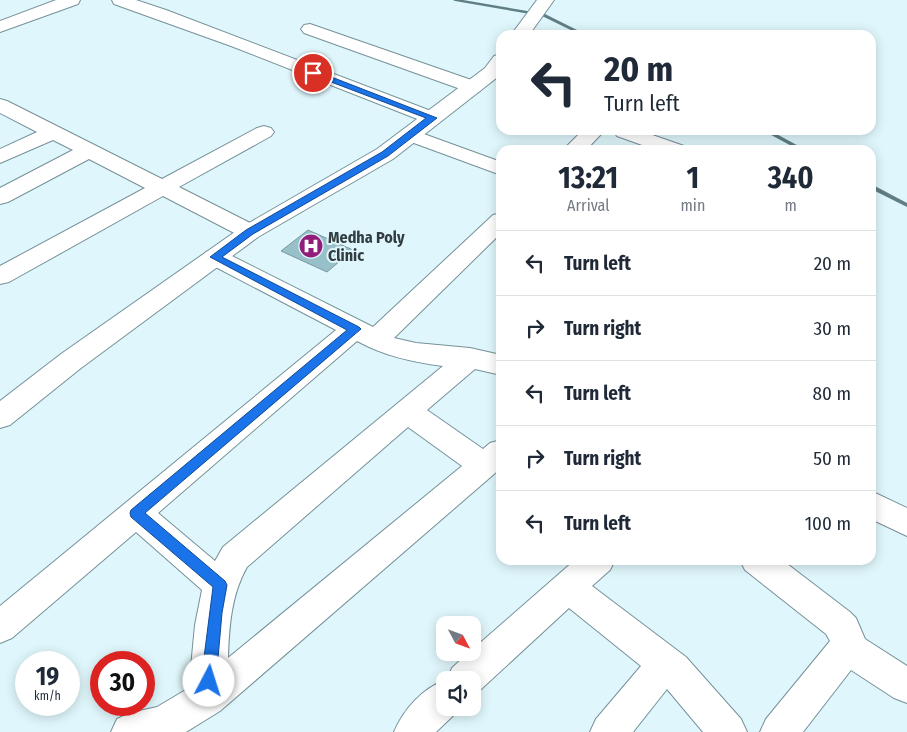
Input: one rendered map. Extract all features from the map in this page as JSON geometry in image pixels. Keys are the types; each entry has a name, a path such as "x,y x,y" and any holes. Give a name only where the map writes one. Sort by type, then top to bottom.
{"street":[{"path":"0,27 72,0"},
{"path":"120,0 177,19 348,87 432,118"},
{"path":"524,30 546,1"},
{"path":"310,29 473,87"},
{"path":"0,417 71,361 250,232 385,154 473,87 496,67"},
{"path":"5,112 54,132 250,232"},
{"path":"0,157 54,132"},
{"path":"0,276 264,132"},
{"path":"410,135 496,167"},
{"path":"579,145 590,135"},
{"path":"633,135 662,145"},
{"path":"0,197 90,150"},
{"path":"0,627 136,513 366,335 496,224"},
{"path":"215,257 366,335 405,352 484,361"},
{"path":"207,698 215,613 220,585 229,566 246,546 407,411 484,361 496,347"},
{"path":"130,732 164,724 207,698 493,459 407,411"},
{"path":"876,507 907,523"},
{"path":"136,513 220,585"},
{"path":"475,671 592,565"},
{"path":"763,565 844,628 850,650 907,686"},
{"path":"568,587 666,663 728,732"},
{"path":"779,732 843,652 850,650"},
{"path":"609,732 666,663"},
{"path":"412,732 436,706"}],"building":[{"path":"308,230 353,250 327,272 281,251"}],"waterway":[{"path":"455,0 543,15 574,30"},
{"path":"774,135 794,145"},
{"path":"876,189 907,205"}],"place":[{"name":"Medha Poly Clinic","path":"311,246"}],"route":[{"path":"209,681 215,613 220,585 136,513 355,329 215,257 250,232 385,154 432,118 313,73"}]}
